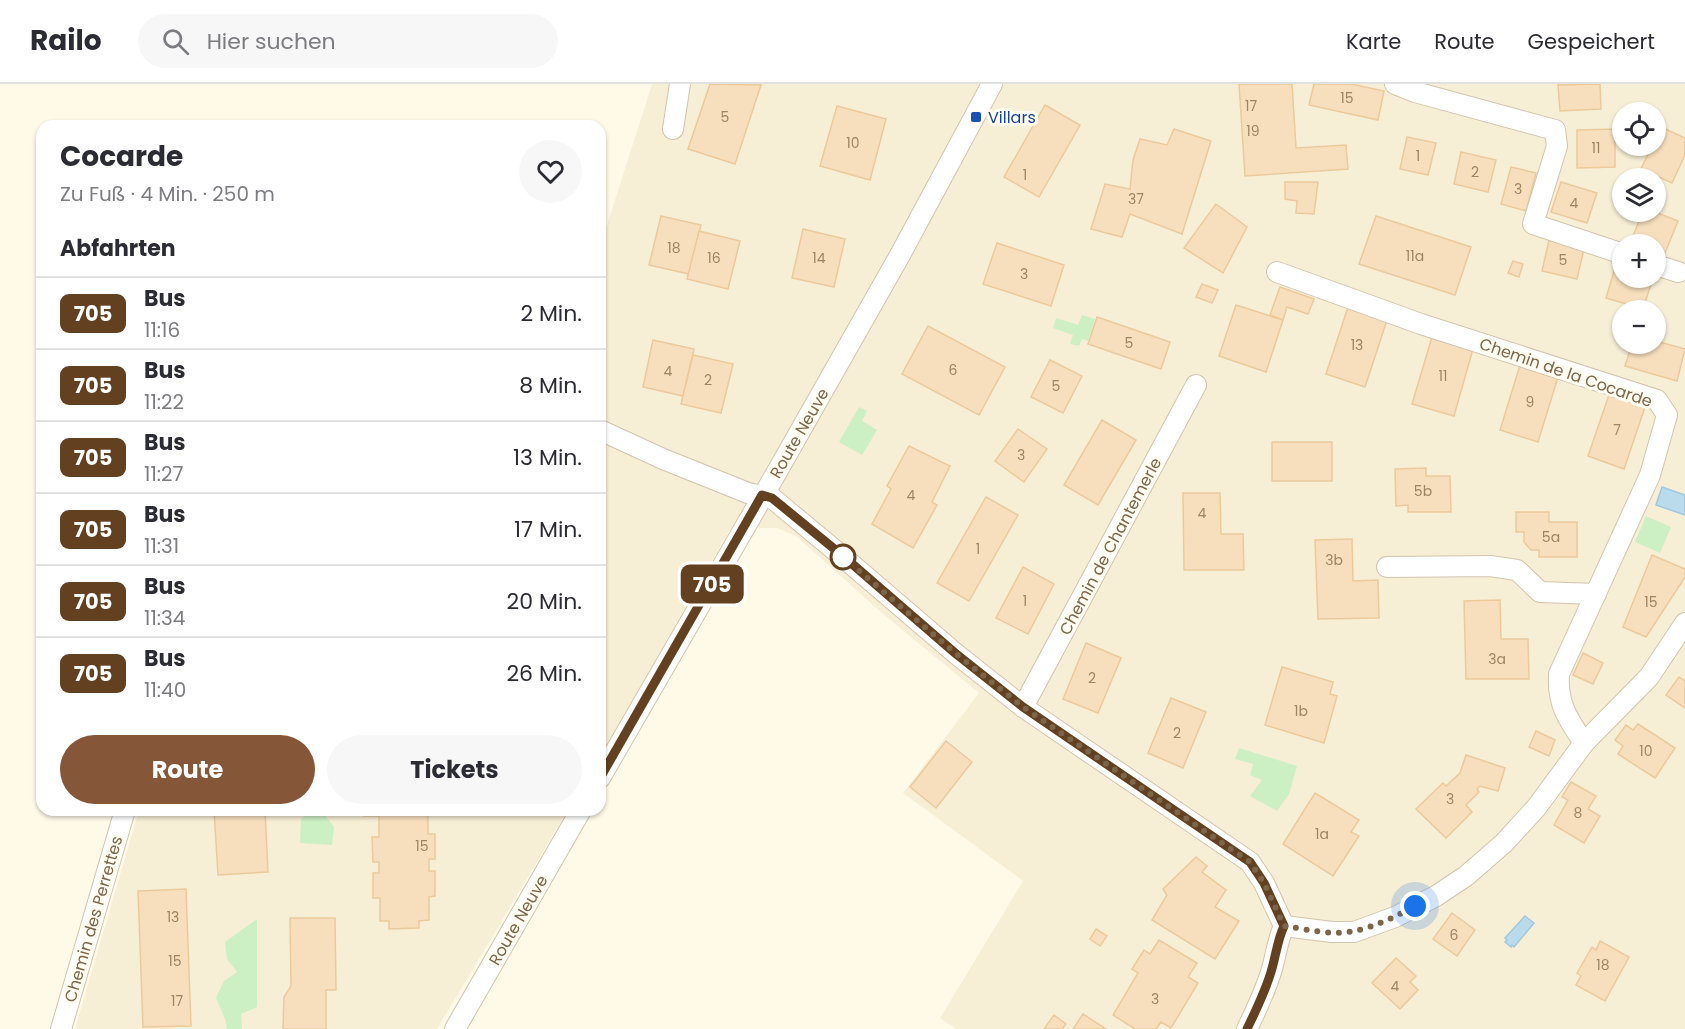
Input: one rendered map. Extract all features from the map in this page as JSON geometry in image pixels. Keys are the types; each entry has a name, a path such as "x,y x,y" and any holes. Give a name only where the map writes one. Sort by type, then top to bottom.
{"street":[{"path":"673,129 680,84"},
{"name":"Route Neuve","path":"606,768 900,255 992,84"},
{"path":"1395,84 1415,92 1555,130 1557,146 1533,224 1612,250"},
{"path":"1666,268 1678,272"},
{"name":"Chemin de la Cocarde","path":"1277,272 1421,324 1657,400 1667,415 1650,475 1559,674 1558,692 1569,720 1584,743"},
{"name":"Chemin de Chantemerle","path":"1023,707 1196,385"},
{"path":"606,433 663,459 748,493 772,498 955,653 1023,707 1250,862 1264,883 1284,926 1262,998 1247,1029"},
{"path":"1387,567 1491,566 1517,570 1540,592 1596,594"},
{"path":"1284,926 1332,932 1354,932 1395,917 1436,896 1466,876 1504,843 1536,808 1584,743 1649,677 1685,622"},
{"name":"Chemin des Perrettes","path":"61,1029 122,816"},
{"name":"Route Neuve","path":"455,1029 579,816"}],"shaded area":[{"path":"652,84 1685,84 1685,1029 956,1029 940,1018 1023,881 903,793 979,693 883,614 796,536 777,528 731,528 606,747 606,228"},
{"path":"137,816 564,816 437,1029 75,1029"}],"green space":[{"path":"1082,315 1095,319 1088,341 1082,339 1079,346 1070,344 1073,335 1053,328 1056,318 1078,325"},
{"path":"859,407 867,411 862,421 877,430 862,455 839,442"},
{"path":"1646,516 1671,527 1660,553 1635,542"},
{"path":"1239,748 1297,766 1289,794 1277,811 1250,796 1262,780 1250,775 1253,764 1235,759"},
{"path":"305,816 326,816 334,827 332,845 300,843 301,819"},
{"path":"257,919 257,1007 241,1014 242,1029 227,1029 216,998 224,981 237,972 227,959 225,942"}],"water":[{"path":"1662,487 1685,495 1685,515 1656,505"},
{"path":"1525,916 1534,923 1514,947 1512,945 1511,947 1505,942 1507,940 1505,938"}],"building":[{"path":"710,84 761,85 735,164 688,149"},
{"path":"1239,84 1292,84 1296,148 1346,145 1348,169 1245,176"},
{"path":"1314,84 1351,84 1384,91 1378,120 1309,105"},
{"path":"1600,84 1601,109 1560,111 1558,85"},
{"path":"1045,105 1080,125 1039,197 1004,177"},
{"path":"837,106 886,119 870,180 820,166"},
{"path":"1174,129 1211,141 1182,234 1130,214 1122,237 1091,229 1105,184 1130,189 1133,160 1140,139 1167,145"},
{"path":"1612,129 1612,156 1615,156 1615,167 1577,168 1577,130"},
{"path":"1666,129 1685,138 1685,155 1672,183 1666,180 1666,168 1641,168 1647,156 1666,156"},
{"path":"1407,137 1436,143 1428,175 1400,169"},
{"path":"1461,152 1496,160 1488,192 1454,184"},
{"path":"1511,167 1536,173 1526,211 1501,204"},
{"path":"1285,182 1318,182 1314,214 1296,213 1297,201 1285,199"},
{"path":"1561,182 1597,193 1587,223 1551,212"},
{"path":"1216,204 1247,227 1223,273 1184,248"},
{"path":"661,216 701,225 689,274 649,265"},
{"path":"1376,216 1471,247 1455,295 1359,264"},
{"path":"1666,216 1678,221 1666,251 1666,234 1634,234 1639,222 1666,222"},
{"path":"803,229 845,239 834,287 792,278"},
{"path":"699,231 740,241 728,289 687,279"},
{"path":"1549,240 1584,249 1577,279 1542,271"},
{"path":"997,243 1064,265 1051,306 983,284"},
{"path":"1513,261 1523,264 1519,277 1508,273"},
{"path":"1612,278 1612,288 1650,288 1646,300 1606,298"},
{"path":"1202,284 1218,290 1212,303 1196,297"},
{"path":"1280,287 1314,299 1308,314 1287,307 1283,320 1270,315"},
{"path":"1349,304 1388,317 1365,387 1326,374"},
{"path":"1236,305 1283,320 1266,372 1219,356"},
{"path":"1097,317 1170,342 1161,369 1088,344"},
{"path":"928,326 1005,367 979,415 902,374"},
{"path":"1432,337 1473,349 1454,416 1412,404"},
{"path":"653,340 694,349 683,396 643,387"},
{"path":"1666,344 1685,349 1677,381 1625,366 1629,354 1666,354"},
{"path":"693,355 733,364 721,413 681,404"},
{"path":"1050,360 1082,376 1063,413 1031,397"},
{"path":"1521,362 1559,374 1538,442 1500,430"},
{"path":"1610,392 1646,404 1624,469 1588,456"},
{"path":"1102,420 1136,440 1098,505 1064,485"},
{"path":"1018,429 1047,449 1024,482 995,461"},
{"path":"1272,442 1332,442 1332,481 1272,481"},
{"path":"909,446 950,466 932,502 937,505 913,548 872,524 891,489 887,486"},
{"path":"1426,468 1426,476 1450,476 1451,512 1408,512 1408,505 1396,506 1395,469"},
{"path":"1183,493 1220,493 1221,534 1243,534 1244,570 1184,570"},
{"path":"986,497 1018,515 969,601 937,583"},
{"path":"1516,512 1549,512 1549,522 1577,522 1577,557 1539,557 1539,550 1531,550 1524,542 1524,532 1516,532"},
{"path":"1352,539 1353,581 1378,580 1379,618 1318,619 1315,540"},
{"path":"1652,555 1685,569 1685,577 1646,637 1623,627"},
{"path":"1023,567 1054,584 1028,634 996,618"},
{"path":"1500,600 1501,639 1528,639 1529,679 1466,679 1464,601"},
{"path":"1086,643 1121,658 1098,713 1063,699"},
{"path":"1583,653 1603,663 1593,684 1573,675"},
{"path":"1282,667 1333,682 1330,694 1337,696 1324,743 1265,725"},
{"path":"1679,677 1685,681 1685,708 1666,695"},
{"path":"1171,698 1206,712 1183,768 1148,753"},
{"path":"1638,724 1675,748 1655,778 1618,754 1623,746 1615,740 1626,725 1633,730"},
{"path":"1536,731 1555,740 1549,756 1529,747"},
{"path":"946,741 972,762 936,808 910,787"},
{"path":"1466,755 1505,768 1498,791 1480,786 1477,789 1479,792 1466,805 1472,812 1446,838 1416,809 1443,783 1446,786 1460,773"},
{"path":"1571,782 1596,796 1588,809 1600,816 1584,843 1554,825 1568,800 1562,797"},
{"path":"1315,793 1359,820 1351,832 1359,836 1333,876 1283,844"},
{"path":"214,816 265,816 268,872 218,875"},
{"path":"379,816 428,816 428,834 435,834 435,859 429,859 429,871 435,871 435,896 429,897 429,920 419,921 419,928 389,929 389,921 380,921 380,898 373,898 373,873 379,873 379,862 373,862 372,837 379,837"},
{"path":"1196,857 1207,866 1202,872 1226,890 1215,907 1239,921 1215,959 1152,920 1167,895 1163,889"},
{"path":"186,889 191,1026 143,1027 138,891"},
{"path":"1452,913 1475,930 1457,956 1433,939"},
{"path":"290,918 335,918 336,990 326,990 326,1029 283,1029 284,997 291,986"},
{"path":"1096,929 1107,936 1100,946 1090,939"},
{"path":"1159,940 1197,963 1188,977 1198,983 1171,1028 1161,1022 1156,1029 1135,1029 1113,1015 1138,973 1132,969 1144,950 1150,954"},
{"path":"1600,941 1629,957 1605,1001 1576,985 1581,976 1577,973 1592,947 1596,950"},
{"path":"1396,958 1416,976 1410,982 1418,990 1400,1009 1372,983"},
{"path":"1083,1014 1106,1029 1073,1029"},
{"path":"1054,1015 1066,1024 1062,1029 1044,1029"}],"bus line":[{"name":"705","path":"606,768 762,495 772,498 955,653 1023,707 1250,862 1264,883 1284,926 1262,998 1247,1029"}],"place":[{"name":"Villars","path":"976,117"}],"route":[{"path":"843,557 955,653 1023,707 1250,862 1264,883 1284,926 1332,932 1354,932 1395,917 1415,906"}]}
